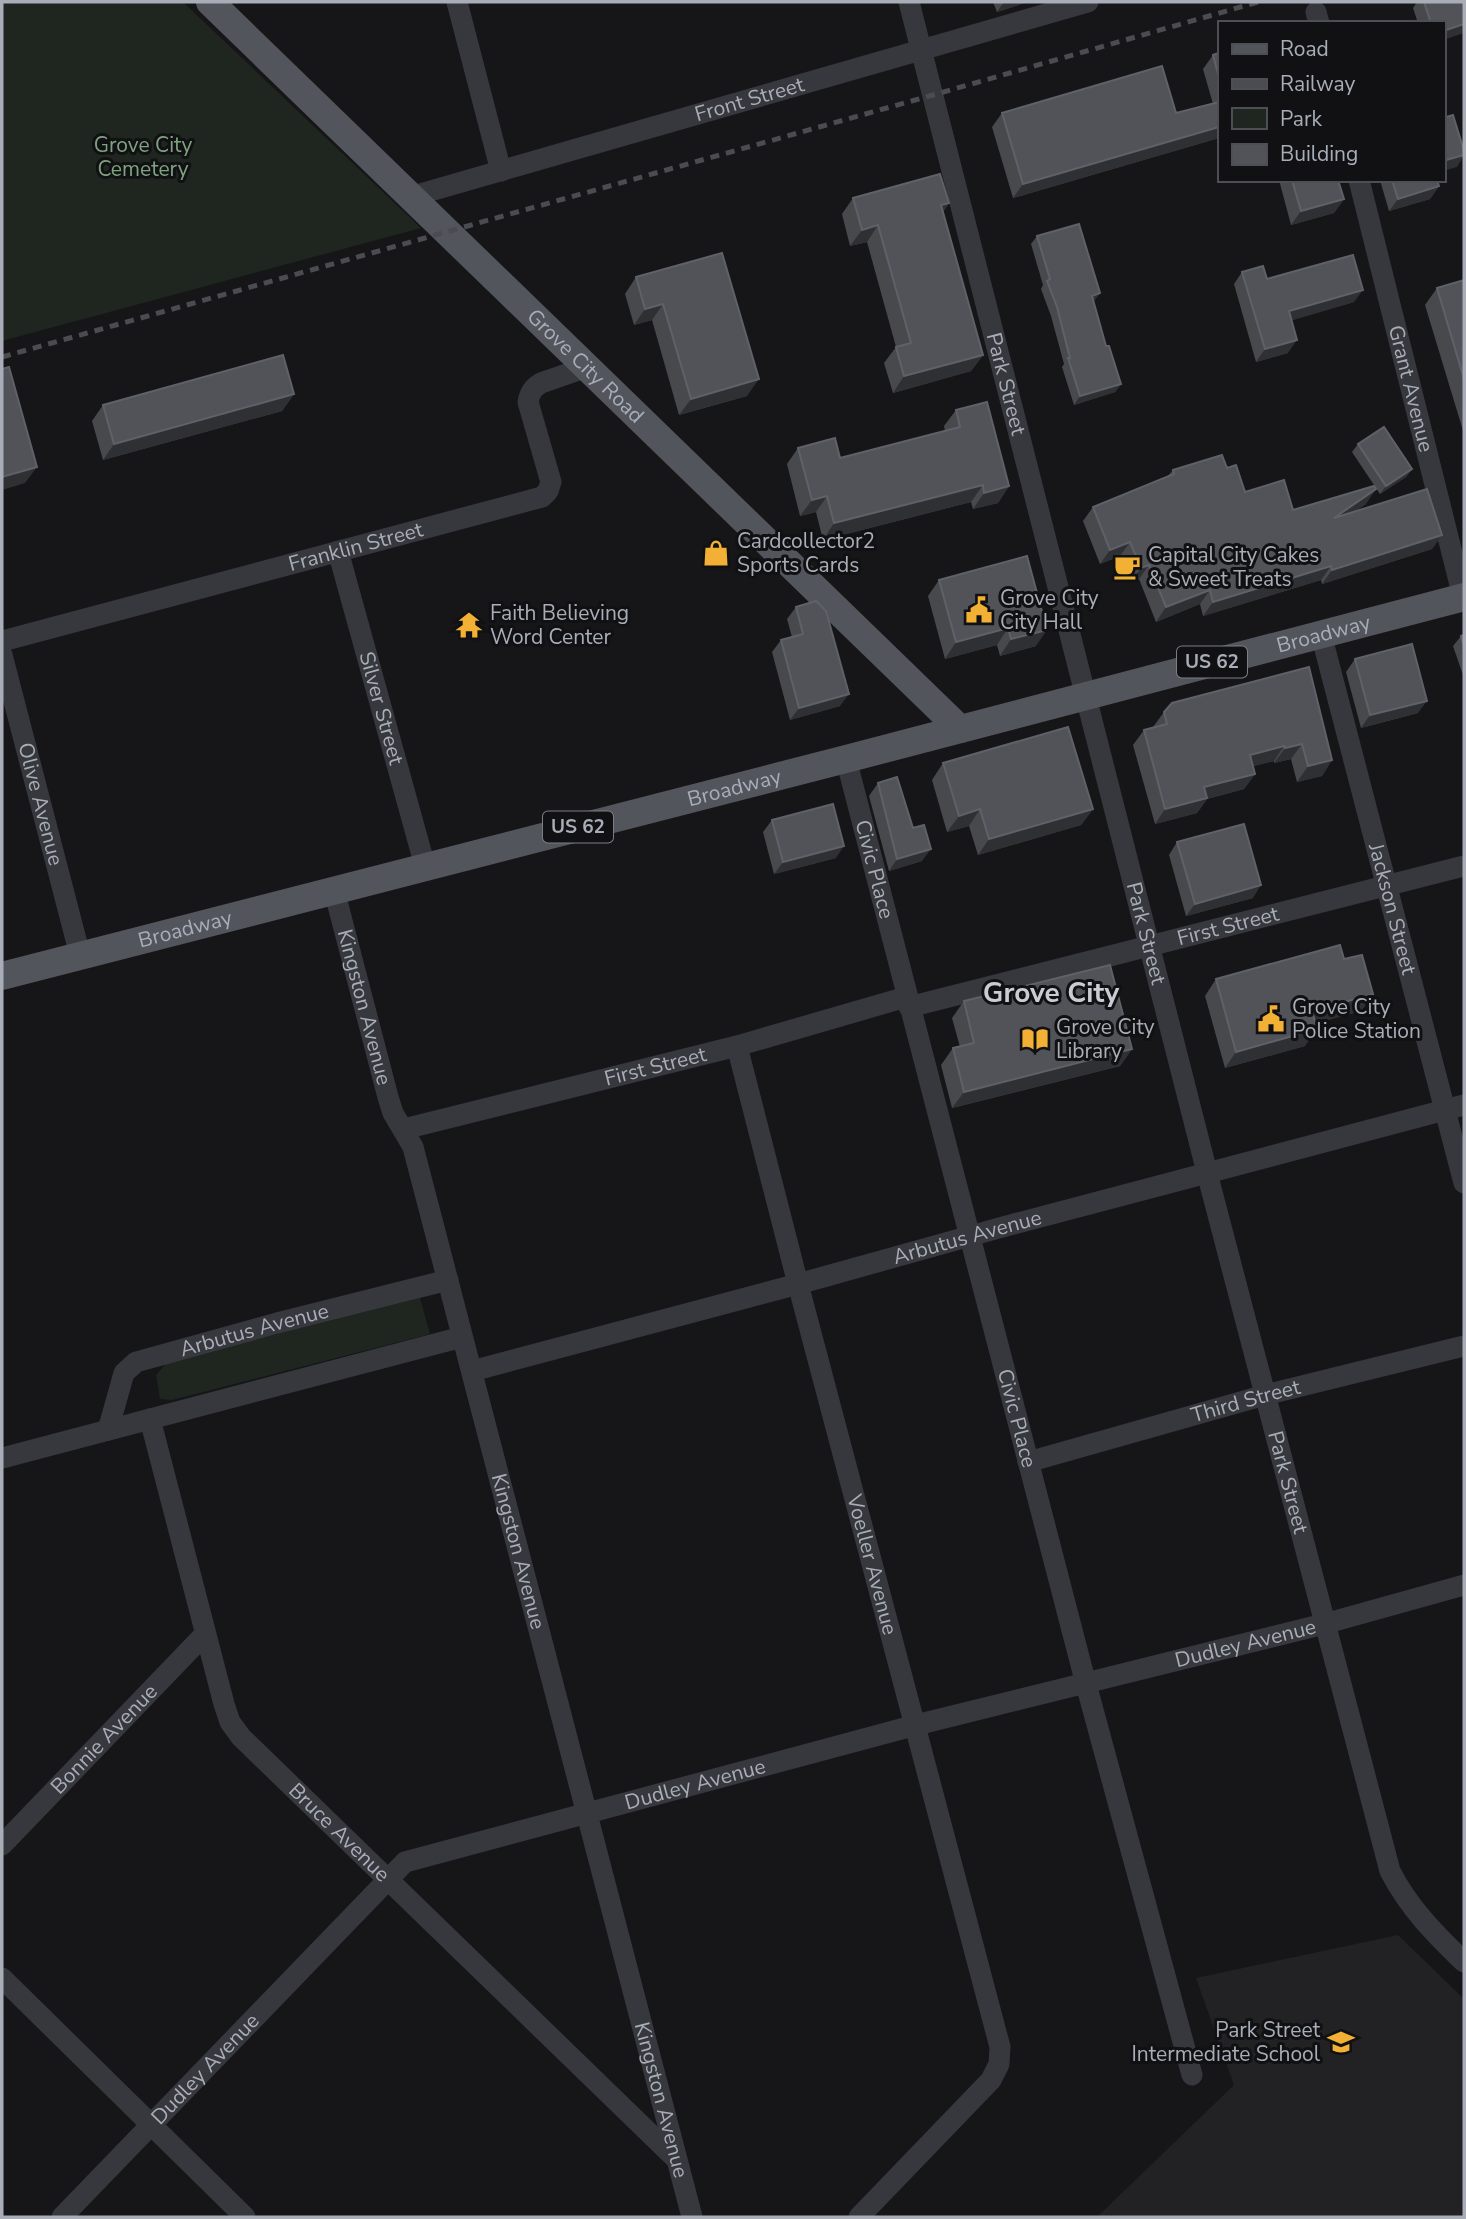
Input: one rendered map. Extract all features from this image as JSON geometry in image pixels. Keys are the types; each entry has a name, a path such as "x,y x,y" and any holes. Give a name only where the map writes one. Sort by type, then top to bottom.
{"main road":[{"name":"Grove City Road","path":"211,2 960,729"},
{"name":"Broadway","path":"2,976 1464,597"}],"street":[{"path":"457,2 502,171"},
{"name":"Park Street","path":"909,2 1207,1172 1390,1871 1413,1910 1464,1962"},
{"name":"Front Street","path":"413,197 1088,2"},
{"name":"Grant Avenue","path":"1360,182 1464,597"},
{"name":"Franklin Street","path":"2,641 542,497 551,482 528,402 529,394 541,383 587,367"},
{"name":"Silver Street","path":"338,551 425,866"},
{"name":"Jackson Street","path":"1321,634 1387,886 1455,1108 1464,1183"},
{"name":"Olive Avenue","path":"2,655 80,955"},
{"name":"Civic Place","path":"846,759 1086,1684 1192,2075"},
{"name":"First Street","path":"404,1129 908,1002 1150,947 1464,866"},
{"name":"Kingston Avenue","path":"334,890 388,1097 393,1113 413,1147 692,2217"},
{"name":"Voeller Avenue","path":"737,1046 1000,2047 999,2064 991,2080 859,2217"},
{"name":"Arbutus Avenue","path":"472,1371 1207,1172 1455,1108"},
{"name":"Arbutus Avenue","path":"108,1430 124,1373 136,1362 277,1322 448,1280"},
{"path":"2,1458 462,1337"},
{"name":"Third Street","path":"1028,1462 1265,1395 1464,1346"},
{"name":"Bruce Avenue","path":"150,1419 224,1704 230,1721 241,1737 676,2158"},
{"name":"Dudley Avenue","path":"62,2217 405,1862 916,1725 1324,1624 1464,1585"},
{"name":"Bonnie Avenue","path":"2,1845 205,1634"},
{"path":"2,1978 245,2217"}],"shaded area":[{"name":"Park Street Intermediate School","path":"1398,1935 1464,1999 1464,2217 1097,2217 1234,2085 1196,1978"}],"green space":[{"name":"Grove City Cemetery","path":"2,2 183,2 421,228 2,341"},
{"path":"420,1298 430,1334 172,1400 160,1399 156,1375 169,1360"}],"building":[{"path":"1424,2 1464,2 1464,24 1445,30 1445,21 1430,21"},
{"path":"1218,53 1218,74 1213,55"},
{"path":"1162,66 1176,113 1218,102 1218,127 1023,184 1002,113"},
{"path":"1453,115 1464,155 1445,160 1445,117"},
{"path":"940,174 949,203 941,205 983,355 904,376 896,347 911,343 878,225 862,230 853,198"},
{"path":"1293,182 1339,182 1344,199 1301,211"},
{"path":"1393,182 1438,182 1439,186 1398,199"},
{"path":"1079,224 1100,293 1092,296 1106,346 1109,346 1121,384 1080,396 1037,236"},
{"path":"722,253 759,379 691,399 663,304 645,309 636,277"},
{"path":"1353,255 1363,290 1289,311 1297,340 1265,349 1242,272 1263,266 1267,279"},
{"path":"1464,280 1464,379 1437,288"},
{"path":"283,355 294,394 114,444 103,405"},
{"path":"9,367 37,467 2,477 2,369"},
{"path":"987,402 1009,486 984,493 983,485 834,523 827,496 812,500 798,448 835,438 840,458 960,427 956,410"},
{"path":"1384,427 1412,469 1386,486 1358,444"},
{"path":"1222,455 1227,468 1236,465 1245,492 1284,480 1293,510 1374,486 1376,489 1334,518 1427,489 1442,535 1332,570 1331,566 1213,602 1210,590 1166,607 1149,565 1141,568 1130,542 1110,550 1093,507 1174,474 1173,470"},
{"name":"Grove City City Hall","path":"1027,556 1047,630 1011,639 1008,628 956,642 939,580"},
{"path":"816,601 826,611 849,694 799,708 781,640 803,634 796,607"},
{"path":"1412,644 1427,701 1370,715 1355,659"},
{"path":"1309,667 1332,760 1308,766 1302,744 1250,755 1255,774 1204,787 1207,798 1165,809 1144,730 1167,724 1164,712 1172,703"},
{"path":"1068,727 1093,809 989,839 980,809 959,816 943,763"},
{"path":"897,777 913,828 924,825 931,849 897,859 878,783"},
{"path":"833,804 844,846 783,862 772,820"},
{"path":"1244,824 1261,885 1195,904 1177,842"},
{"name":"Grove City Police Station","path":"1340,945 1344,959 1362,955 1373,994 1312,1011 1317,1029 1236,1052 1216,979"},
{"name":"Grove City Library","path":"1110,965 1132,1049 964,1092 953,1048 974,1043 964,1001"}],"railway":[{"path":"2,357 1258,2"}],"place":[{"name":"Cardcollector2 Sports Cards","path":"716,553"},
{"name":"Capital City Cakes & Sweet Treats","path":"1127,567"},
{"name":"Grove City City Hall","path":"979,610"},
{"name":"Faith Believing Word Center","path":"469,625"},
{"name":"Grove City Police Station","path":"1271,1019"},
{"name":"Grove City Library","path":"1035,1039"},
{"name":"Park Street Intermediate School","path":"1341,2042"}],"district":[{"name":"Grove City","path":"1051,993"}]}
